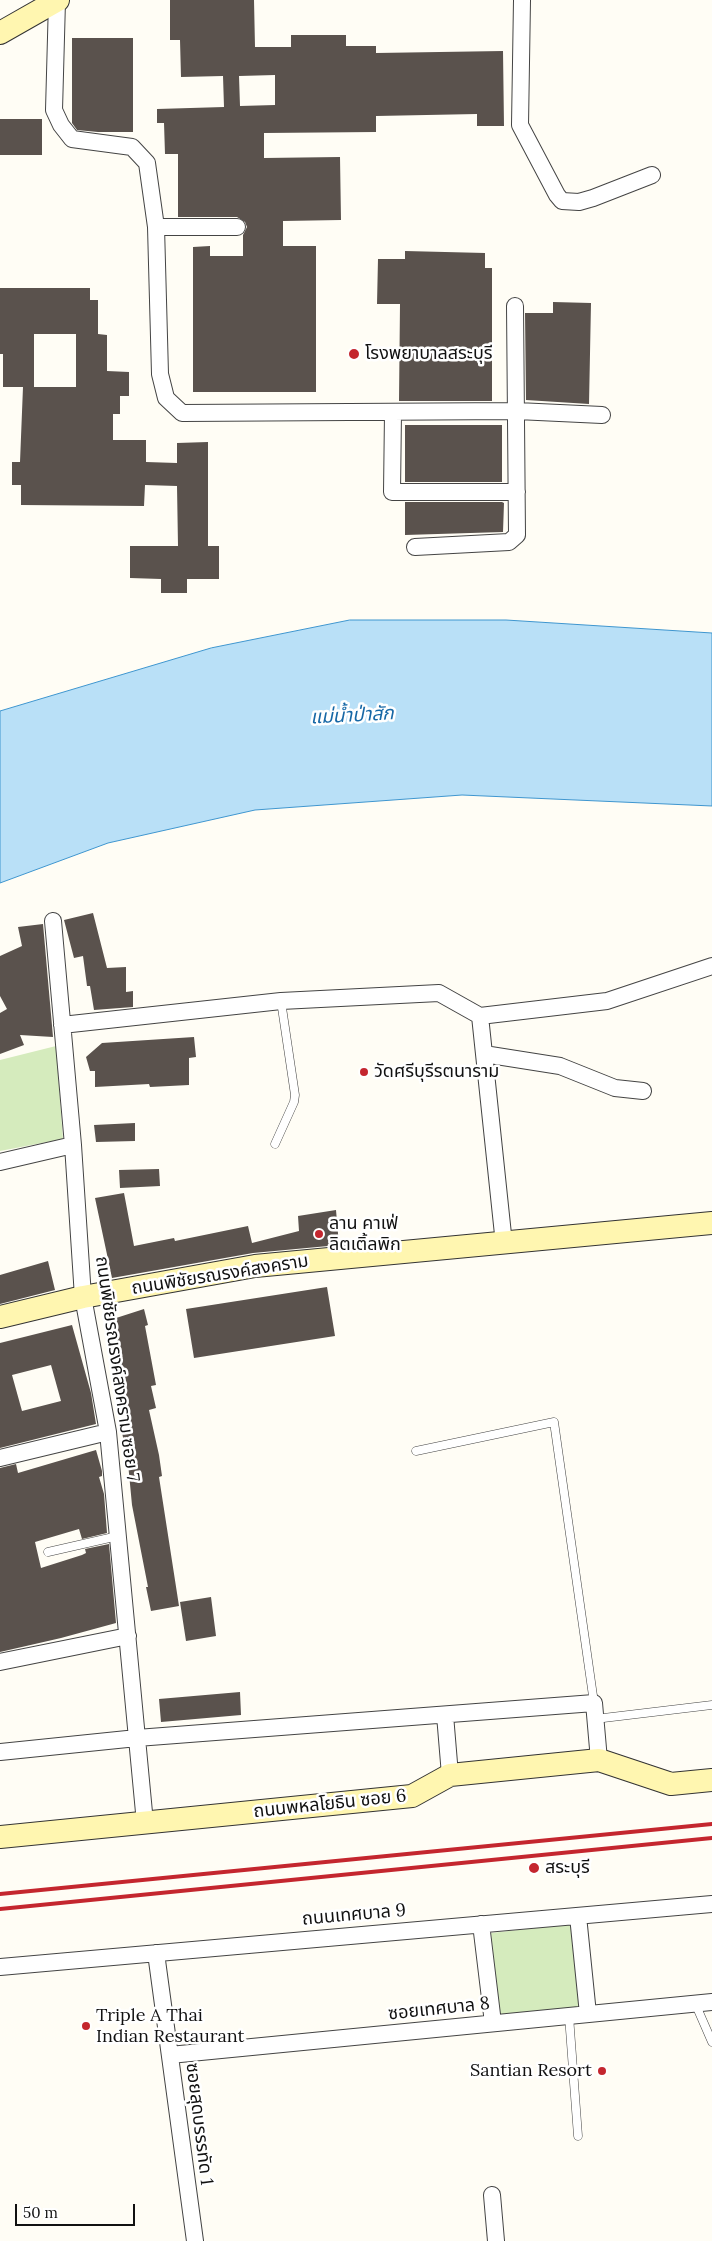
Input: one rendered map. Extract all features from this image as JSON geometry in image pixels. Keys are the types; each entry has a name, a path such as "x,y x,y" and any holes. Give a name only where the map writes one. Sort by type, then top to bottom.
{"street":[{"path":"0,33 58,0"},
{"path":"58,0 54,110 61,125 72,139 132,147 147,163 156,227 160,374 166,398 182,413 517,411 602,415"},
{"path":"522,0 520,124 557,195 562,201 579,202 652,175"},
{"path":"156,227 237,228"},
{"path":"415,547 509,542 517,535 515,306"},
{"path":"393,413 392,492 517,492"},
{"name":"ถนนพิชัยรณรงค์สงคราม ซอย 7","path":"53,921 73,1145 83,1297 108,1432 145,1823"},
{"path":"62,1025 282,1001 439,993 480,1016 607,1001 712,966"},
{"path":"480,1016 504,1244"},
{"path":"484,1054 560,1066 615,1088 643,1091"},
{"path":"0,1162 73,1145"},
{"name":"ถนนพิชัยรณรงค์สงคราม","path":"0,1317 83,1297 255,1266 712,1223"},
{"path":"0,1458 108,1432"},
{"path":"0,1662 128,1636"},
{"path":"0,1752 137,1738 594,1703 600,1760"},
{"path":"445,1715 450,1775"},
{"name":"ถนนพหลโยธิน ซอย 6","path":"0,1837 412,1796 450,1775 600,1760 671,1784 712,1780"},
{"name":"ถนนเทศบาล 9","path":"0,1966 712,1904"},
{"path":"578,1916 588,2014"},
{"path":"481,1924 493,2024"},
{"name":"ซอยสุดบรรรทัด 1","path":"156,1953 194,2240"},
{"name":"ซอยเทศบาล 8","path":"170,2055 712,2002"},
{"path":"492,2195 496,2241"}],"lane":[{"path":"275,1144 294,1102 295,1095 282,1001"},
{"path":"416,1451 554,1422 594,1703"},
{"path":"48,1552 118,1536"},
{"path":"595,1719 712,1705"},
{"path":"695,2004 712,2042"},
{"path":"569,2016 578,2136"}],"green space":[{"path":"56,1046 63,1139 0,1151 0,1060"},
{"path":"572,1924 582,2009 500,2018 491,1933"}],"water":[{"name":"แม่น้ำป่าสัก","path":"350,620 506,620 712,633 712,806 462,795 255,810 108,843 0,883 0,711 211,648"}],"building":[{"path":"170,0 254,0 255,47 291,47 291,35 346,35 346,46 376,46 376,53 503,51 504,126 477,126 477,114 376,116 376,132 264,133 264,158 340,157 341,220 283,221 283,246 316,246 316,392 193,392 193,247 210,246 210,256 243,256 243,235 247,227 245,222 237,217 178,217 178,154 165,154 164,123 157,123 157,109 224,107 223,76 181,77 180,40 170,40","holes":["275,75 275,105 240,106 239,76"]},
{"path":"72,38 133,38 133,132 77,130 72,123"},
{"path":"0,119 42,119 42,155 0,155"},
{"path":"405,251 485,253 485,268 492,268 492,401 399,401 400,304 377,304 378,259 405,259"},
{"path":"0,288 90,288 90,300 98,300 98,334 107,335 107,371 129,372 129,396 120,396 120,414 113,414 113,440 146,440 146,462 177,463 177,443 208,442 208,546 219,546 219,579 187,579 187,593 161,593 161,579 130,578 130,546 178,546 177,486 145,485 144,506 21,505 21,485 12,485 12,462 20,462 23,387 3,387 3,354 0,354","holes":["34,334 76,334 76,387 34,387"]},
{"path":"553,302 591,303 589,404 526,400 525,313 553,313"},
{"path":"405,425 502,425 502,482 405,482"},
{"path":"405,502 502,502 504,503 503,532 405,535"},
{"path":"93,913 107,968 126,967 126,992 133,991 133,1007 94,1010 90,986 87,986 83,956 74,958 64,920"},
{"path":"43,924 53,1037 20,1035 24,1045 0,1054 0,1013 7,1009 0,996 0,956 22,946 18,927"},
{"path":"194,1037 196,1057 189,1058 189,1085 150,1087 149,1084 95,1087 95,1071 90,1071 86,1057 102,1043"},
{"path":"135,1123 135,1141 96,1142 94,1125"},
{"path":"159,1169 160,1186 120,1188 119,1170"},
{"path":"124,1193 134,1246 174,1238 175,1241 248,1226 252,1243 299,1231 298,1216 336,1210 339,1245 253,1253 112,1278 95,1198"},
{"path":"48,1261 55,1290 0,1304 0,1275"},
{"path":"327,1287 335,1336 194,1358 186,1309"},
{"path":"144,1309 148,1325 145,1326 156,1385 151,1386 156,1408 149,1410 159,1455 162,1476 159,1477 179,1606 151,1611 132,1505 128,1463 120,1422 126,1420 121,1399 126,1397 115,1337 118,1337 113,1319"},
{"path":"72,1325 91,1393 96,1424 0,1448 0,1343","holes":["51,1365 61,1401 22,1411 12,1375"]},
{"path":"96,1450 102,1471 102,1476 99,1477 104,1494 107,1533 82,1539 79,1529 35,1542 41,1568 82,1555 86,1553 85,1549 109,1544 116,1623 0,1652 0,1468 16,1464 18,1473"},
{"path":"211,1597 216,1636 186,1641 180,1602"},
{"path":"240,1692 241,1715 161,1722 159,1699"}],"railway":[{"path":"0,1894 712,1824"},
{"path":"0,1909 712,1838"}],"place":[{"name":"โรงพยาบาลสระบุรี","path":"354,354"},
{"name":"วัดศรีบุรีรตนาราม","path":"364,1072"},
{"name":"ลาน คาเฟ่ ลิตเติ้ลพิก","path":"319,1234"},
{"name":"สระบุรี","path":"534,1868"},
{"name":"Triple A Thai Indian Restaurant","path":"86,2026"},
{"name":"Santian Resort","path":"602,2071"}]}
